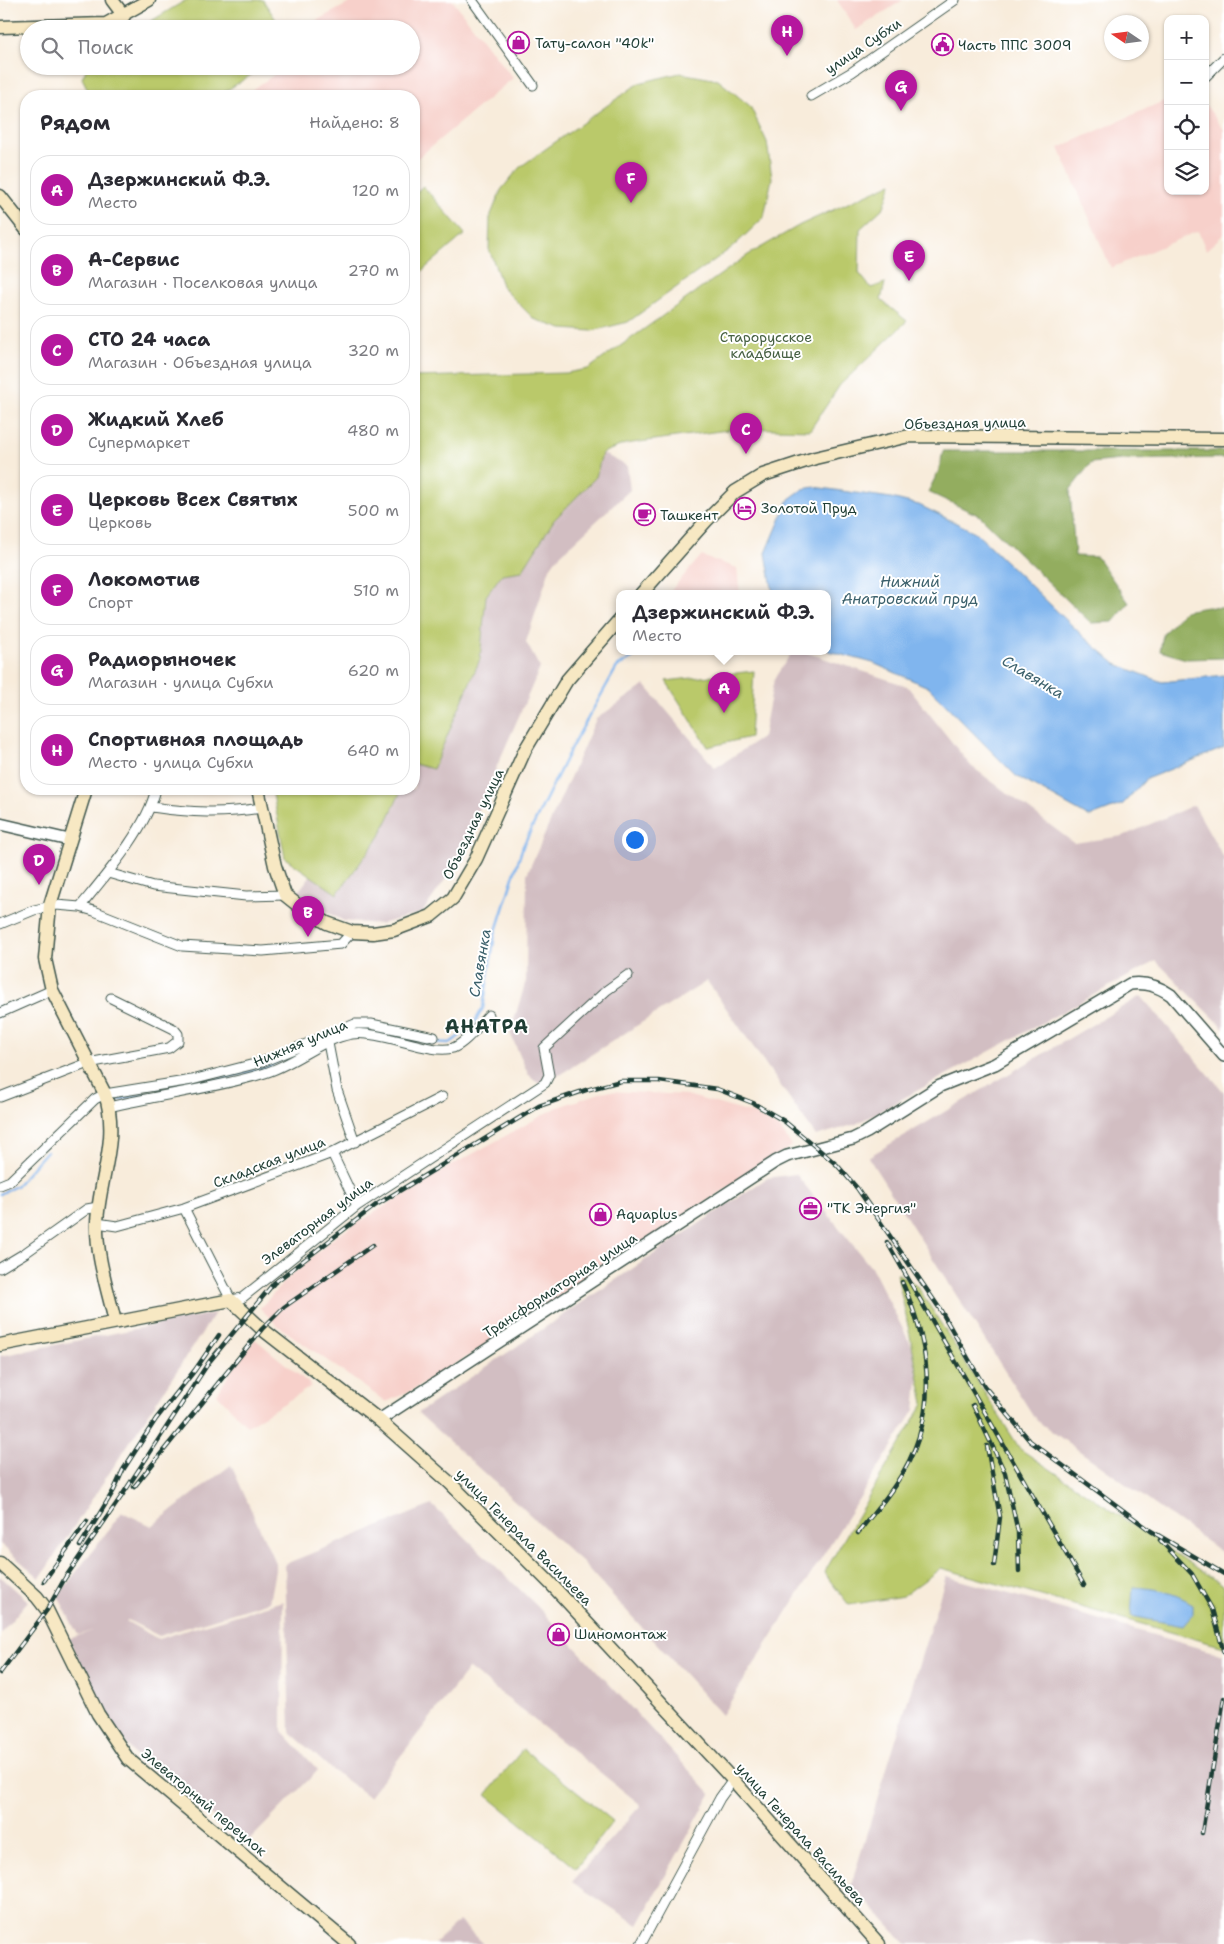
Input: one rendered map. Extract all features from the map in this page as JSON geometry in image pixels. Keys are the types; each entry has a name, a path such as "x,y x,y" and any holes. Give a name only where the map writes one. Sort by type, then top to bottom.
{"main road":[{"path":"112,0 124,16"},
{"path":"115,20 149,0"},
{"path":"0,27 20,27"},
{"path":"0,196 20,221"},
{"name":"Объездная улица","path":"646,590 706,521 735,492 763,475 814,458 909,436 1224,439"},
{"name":"Объездная улица","path":"285,895 314,916 352,932 373,933 394,930 431,916 453,898 476,859 524,750 567,680 616,624"},
{"path":"84,795 50,905 45,959 52,990 109,1107 112,1131 106,1176 98,1207 97,1242 114,1322"},
{"path":"259,795 275,866 285,895"},
{"name":"улица Генерала Васильева","path":"230,1300 262,1329 379,1420 450,1483 550,1583 733,1780 879,1944"},
{"name":"Элеваторная улица","path":"0,1345 230,1300"},
{"name":"Элеваторный переулок","path":"0,1563 37,1597 47,1610 98,1714 128,1759 349,1944"}],"street":[{"path":"472,0 533,84"},
{"name":"улица Субхи","path":"811,96 852,72 955,0"},
{"path":"1209,73 1224,58"},
{"path":"80,907 108,872 152,807 155,795"},
{"path":"152,807 190,813 225,813 262,808"},
{"path":"0,824 70,840"},
{"path":"108,872 153,886 246,896 285,895"},
{"path":"0,924 50,905 80,907 182,946 263,951 341,944 352,932"},
{"name":"Элеваторная улица","path":"230,1300 242,1298 357,1206 545,1083 549,1075 544,1048 607,990 628,975"},
{"name":"Трансформаторная улица","path":"379,1420 775,1162 787,1156 853,1139 867,1132 940,1086 995,1064 1130,984 1152,985 1162,988 1171,995 1224,1056"},
{"path":"0,1013 52,990"},
{"path":"0,1097 88,1063 170,1048 178,1041 178,1034 174,1030 111,998"},
{"name":"Нижняя улица","path":"109,1107 227,1084 268,1072 348,1035 366,1032 432,1048 452,1048 489,1014"},
{"name":"Нижняя улица","path":"104,1094 192,1080 262,1062 355,1024 371,1024 434,1037"},
{"path":"328,1043 337,1090 355,1142"},
{"path":"0,1185 10,1181 77,1115 95,1099 104,1094"},
{"name":"Складская улица","path":"97,1223 118,1226 184,1208 332,1153 442,1096"},
{"path":"332,1153 357,1206"},
{"path":"0,1268 87,1210 98,1207"},
{"name":"улица Генерала Васильева","path":"184,1208 230,1300"},
{"path":"641,1944 720,1798 733,1780"}],"shaded area":[{"path":"355,0 452,0 513,78 420,156 420,90 252,90 274,75 420,75 420,20 318,20"},
{"path":"837,0 903,0 856,30"},
{"path":"1164,101 1164,195 1209,195 1209,109 1224,130 1224,234 1206,250 1198,231 1111,268 1059,148"},
{"path":"602,453 627,466 630,490 558,557 550,568 526,642 540,668 451,871 422,913 380,924 344,921 305,900 298,892 311,875 337,893 380,836 399,795 420,795 420,765 433,768 480,659 486,596 502,574 522,571 554,520 596,477"},
{"path":"701,556 737,568 740,590 671,590"},
{"path":"790,655 814,655 907,686 971,766 1074,843 1123,836 1194,805 1224,858 1224,1028 1156,961 856,1124 816,1136 707,981 542,1086 528,1074 510,1033 526,981 527,874 596,719 645,685 715,768 763,737 774,679"},
{"path":"1141,996 1224,1092 1224,1554 1036,1420 868,1157"},
{"path":"606,1091 687,1095 754,1114 780,1129 792,1146 486,1345 411,1391 386,1402 277,1325 260,1308 290,1276 335,1237 445,1169 558,1107"},
{"path":"796,1174 873,1270 920,1363 915,1410 722,1715 582,1562 418,1413 767,1178"},
{"path":"215,1313 40,1578 0,1544 0,1356"},
{"path":"255,1339 312,1386 247,1426 217,1394 234,1366"},
{"path":"231,1465 276,1565 269,1602 159,1636 128,1620 126,1621 158,1639 283,1601 282,1731 318,1770 247,1843 134,1754 105,1713 69,1639 95,1630 78,1635 58,1596 122,1512 152,1526"},
{"path":"432,1505 537,1606 711,1794 638,1925 572,1882 641,1805 469,1668 369,1797 331,1769 290,1732 285,1564"},
{"path":"0,1576 28,1601 0,1634"},
{"path":"946,1576 1224,1655 1224,1944 906,1944 851,1885"},
{"path":"459,1921 483,1944 434,1944"}],"green space":[{"path":"186,0 263,0 276,20 153,20"},
{"path":"680,73 718,80 750,106 767,142 772,178 764,217 734,246 628,322 592,331 562,329 534,319 503,288 489,249 490,217 501,190 520,167 639,83"},
{"path":"84,75 251,75 227,90 88,90 82,78"},
{"name":"Старорусское кладбище","path":"892,183 884,207 860,229 859,273 871,288 885,283 881,300 907,321 840,385 810,430 742,428 625,444 602,453 596,477 554,520 522,571 502,574 486,596 480,659 433,769 420,766 420,377 566,373 588,369 748,255 800,225"},
{"path":"423,186 465,234 420,273 420,189"},
{"path":"943,451 1224,451 1224,458 1121,460 1091,463 1070,490 1075,556 1097,557 1129,603 1113,622 1091,623 980,516 928,492 939,470"},
{"path":"1207,607 1224,608 1224,658 1186,659 1160,651 1163,634 1184,611"},
{"path":"754,671 750,737 708,747 666,681"},
{"path":"273,795 399,795 380,836 337,894 285,858"},
{"path":"897,1273 918,1287 1020,1449 1224,1586 1224,1647 941,1568 903,1596 849,1605 824,1573 924,1403"},
{"path":"523,1749 613,1821 576,1868 486,1795"}],"water":[{"name":"Нижний Анатровский пруд","path":"814,487 891,498 919,505 975,532 1085,638 1116,664 1162,682 1224,675 1224,748 1146,779 1123,804 1089,817 1016,776 928,687 873,663 831,652 831,590 772,590 766,553 789,499 803,489"},
{"path":"1133,1587 1149,1588 1178,1596 1193,1604 1193,1614 1183,1626 1131,1616"}],"waterway":[{"name":"Славянка","path":"388,1032 428,1042 450,1043 472,1027 483,1008 495,934 523,846 571,748 617,667 636,655"},
{"name":"Славянка","path":"356,1030 373,1028"},
{"name":"Славянка","path":"191,1086 265,1068 295,1053"},
{"name":"Славянка","path":"112,1101 146,1094"},
{"name":"Славянка","path":"91,1109 101,1104"},
{"name":"Славянка","path":"0,1194 16,1186 47,1151"}],"railway":[{"path":"0,1673 47,1610 65,1578 121,1497 209,1362 274,1283 376,1205 539,1106 586,1090 621,1081 659,1081 717,1089 753,1103 784,1121 837,1165 857,1188 940,1309 984,1386 1030,1441 1151,1531 1224,1574"},
{"path":"887,1242 1084,1585"},
{"path":"134,1487 262,1329 284,1307 373,1245"},
{"path":"858,1533 891,1491 909,1460 919,1435 925,1410 927,1385 925,1359 920,1333 902,1282"},
{"path":"80,1546 114,1490 123,1470 156,1419 195,1370 219,1335"},
{"path":"973,1405 1005,1473 1018,1532 1019,1571"},
{"path":"987,1446 1000,1517 994,1565"},
{"path":"44,1581 87,1521"},
{"path":"1160,1540 1192,1574 1212,1609 1224,1653"},
{"path":"1202,1833 1224,1698"}],"place":[{"name":"Тату-салон \"40k\"","path":"519,43"},
{"name":"Часть ППС 3009","path":"942,45"},
{"name":"Спортивная площадь","path":"787,56"},
{"name":"Радиорыночек","path":"901,111"},
{"name":"Локомотив","path":"631,203"},
{"name":"Церковь Всех Святых","path":"909,281"},
{"name":"СТО 24 часа","path":"746,454"},
{"name":"Золотой Пруд","path":"745,508"},
{"name":"Ташкент","path":"644,515"},
{"name":"Дзержинский Ф.Э.","path":"724,713"},
{"name":"Жидкий Хлеб","path":"39,885"},
{"name":"А-Сервис","path":"308,937"},
{"name":"\"ТК Энергия\"","path":"811,1208"},
{"name":"Aquaplus","path":"600,1214"},
{"name":"Шиномонтаж","path":"558,1634"}],"district":[{"name":"АНАТРА","path":"487,1026"}]}
